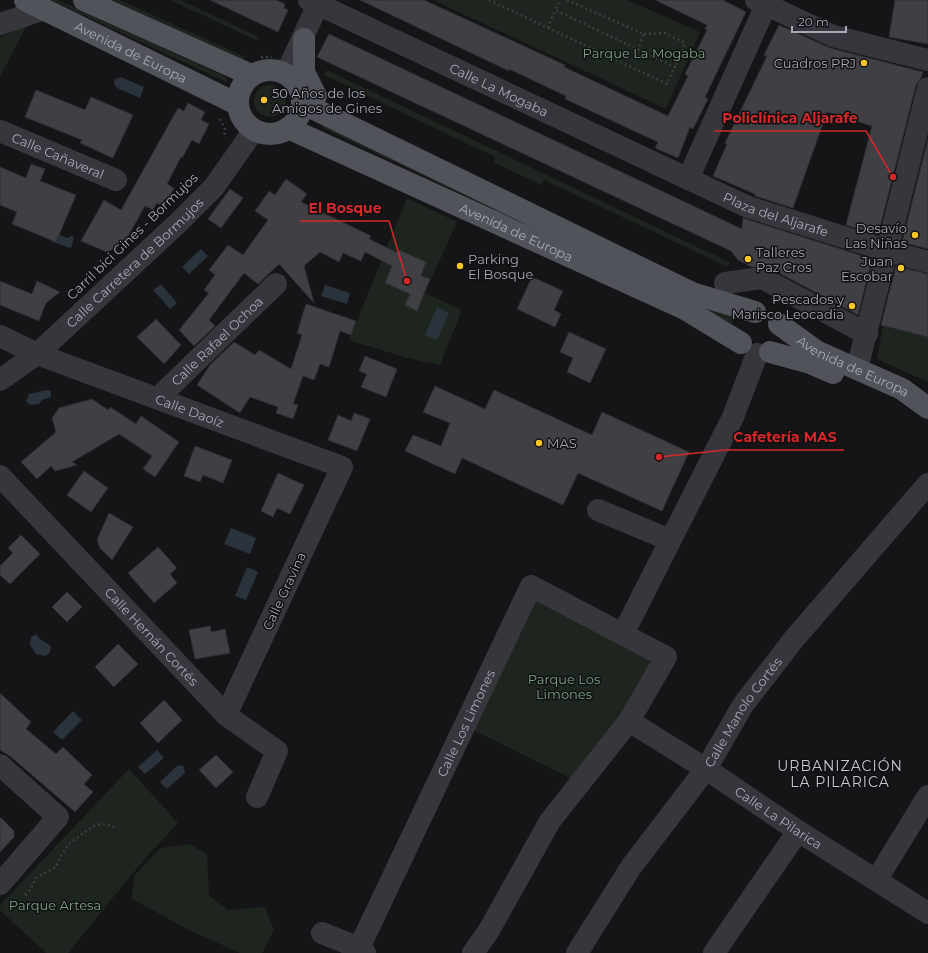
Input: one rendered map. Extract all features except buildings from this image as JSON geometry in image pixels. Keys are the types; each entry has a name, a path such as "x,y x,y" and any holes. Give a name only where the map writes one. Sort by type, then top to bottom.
{"main road":[{"name":"Avenida de Europa","path":"84,0 251,75"},
{"name":"Avenida de Europa","path":"34,5 237,104"},
{"path":"304,39 304,72 316,97 342,122"},
{"path":"269,69 286,74 298,86 302,102 296,121 288,128 271,134 254,130 245,123 240,114 237,104 240,87 251,75 269,69"},
{"name":"Avenida de Europa","path":"302,102 692,293 755,312"},
{"name":"Avenida de Europa","path":"288,128 678,306 756,349 810,363 906,406 928,414"},
{"path":"755,312 768,313 779,324 781,336 779,342 756,349 739,336 740,324 749,314 755,312"},
{"name":"Avenida de Europa","path":"779,324 816,350 902,389 928,408"}],"street":[{"path":"286,74 304,39 316,1"},
{"name":"Calle La Mogaba","path":"316,1 688,179"},
{"path":"688,179 761,2 833,36 928,60"},
{"path":"0,24 34,5"},
{"path":"858,369 928,88"},
{"name":"Calle Carretera de Bormujos","path":"0,380 37,354 178,223 214,187 254,130"},
{"name":"Calle Cañaveral","path":"0,131 116,180"},
{"name":"Plaza del Aljarafe","path":"688,179 748,207 888,252 928,262"},
{"path":"725,283 762,278 867,334"},
{"name":"Calle Rafael Ochoa","path":"158,398 276,284"},
{"name":"Calle Daoíz","path":"0,336 37,354 342,467"},
{"path":"623,634 733,417 756,349"},
{"name":"Calle Gravina","path":"226,715 342,467"},
{"name":"Calle Hernán Cortés","path":"0,476 226,715 277,751 257,797"},
{"name":"Calle Manolo Cortés","path":"577,953 631,867 706,769 743,705 794,638 928,484"},
{"path":"598,510 670,540"},
{"name":"Calle Los Limones","path":"362,951 531,586 666,657 629,721 550,821 488,932 473,953"},
{"name":"Calle La Pilarica","path":"629,721 706,769 798,831 877,879 928,913"},
{"path":"0,765 58,817 0,884"},
{"path":"877,879 928,796"},
{"path":"716,952 798,831"},
{"path":"322,933 362,951"}],"path":[{"path":"489,0 667,84 685,43 665,33 644,34 567,0"},
{"path":"548,28 560,0"},
{"path":"556,10 675,66"},
{"path":"638,49 644,34"},
{"path":"218,115 225,129 223,143"},
{"path":"25,895 30,890 36,878 56,867 61,855 70,843 93,826 104,824 116,827"}],"green space":[{"path":"51,0 57,0 70,5 228,78 226,82"},
{"path":"112,0 120,0 245,57 244,60"},
{"path":"170,0 180,0 259,37 256,40"},
{"name":"Parque La Mogaba","path":"433,0 627,0 700,32 666,109"},
{"path":"28,23 0,77 0,38"},
{"path":"327,70 729,262 728,267 544,180 541,185 493,162 495,157 324,75"},
{"path":"267,85 273,85 282,89 286,101 282,113 273,117 267,117 258,113 254,104 254,98 258,89"},
{"path":"324,124 734,316 732,324 323,128"},
{"path":"407,198 457,222 425,293 462,310 440,365 407,358 349,340"},
{"path":"883,325 928,337 928,382 877,359"},
{"name":"Parque Los Limones","path":"531,586 666,657 580,783 465,726"},
{"name":"Parque Artesa","path":"129,769 178,823 143,861 68,953 46,953 0,910 0,905"},
{"path":"189,844 207,854 209,896 228,910 265,907 274,930 262,953 240,953 191,931 132,899 134,876 160,848"}],"shaded area":[{"path":"121,77 144,87 140,98 117,88 114,84 115,79"},
{"path":"55,233 67,238 72,236 74,238 71,248 52,242"},
{"path":"201,249 208,256 189,274 182,267"},
{"path":"161,284 177,303 170,309 153,290"},
{"path":"325,285 350,293 347,304 321,296"},
{"path":"437,307 449,313 437,340 425,335"},
{"path":"46,390 51,391 51,397 42,400 39,404 30,405 26,401 29,394"},
{"path":"231,528 256,538 250,554 224,544"},
{"path":"247,567 258,572 246,600 235,596"},
{"path":"36,634 40,639 51,646 50,652 46,656 36,654 30,645 31,637"},
{"path":"73,711 82,720 62,740 53,732"},
{"path":"157,750 164,758 145,774 138,767"},
{"path":"178,765 184,766 185,773 167,789 160,782"}],"place":[{"name":"Cuadros PRJ","path":"864,63"},
{"name":"50 Años de los Amigos de Gines","path":"264,100"},
{"name":"Policlínica Aljarafe","path":"893,177"},
{"name":"Desavío Las Niñas","path":"915,235"},
{"name":"Talleres Paz Cros","path":"748,259"},
{"name":"Parking El Bosque","path":"460,266"},
{"name":"Juan Escobar","path":"901,268"},
{"name":"El Bosque","path":"407,281"},
{"name":"Pescados y Marisco Leocadia","path":"852,306"},
{"name":"MAS","path":"539,443"},
{"name":"Cafetería MAS","path":"659,457"}],"district":[{"name":"URBANIZACIÓN LA PILARICA","path":"840,774"}]}
